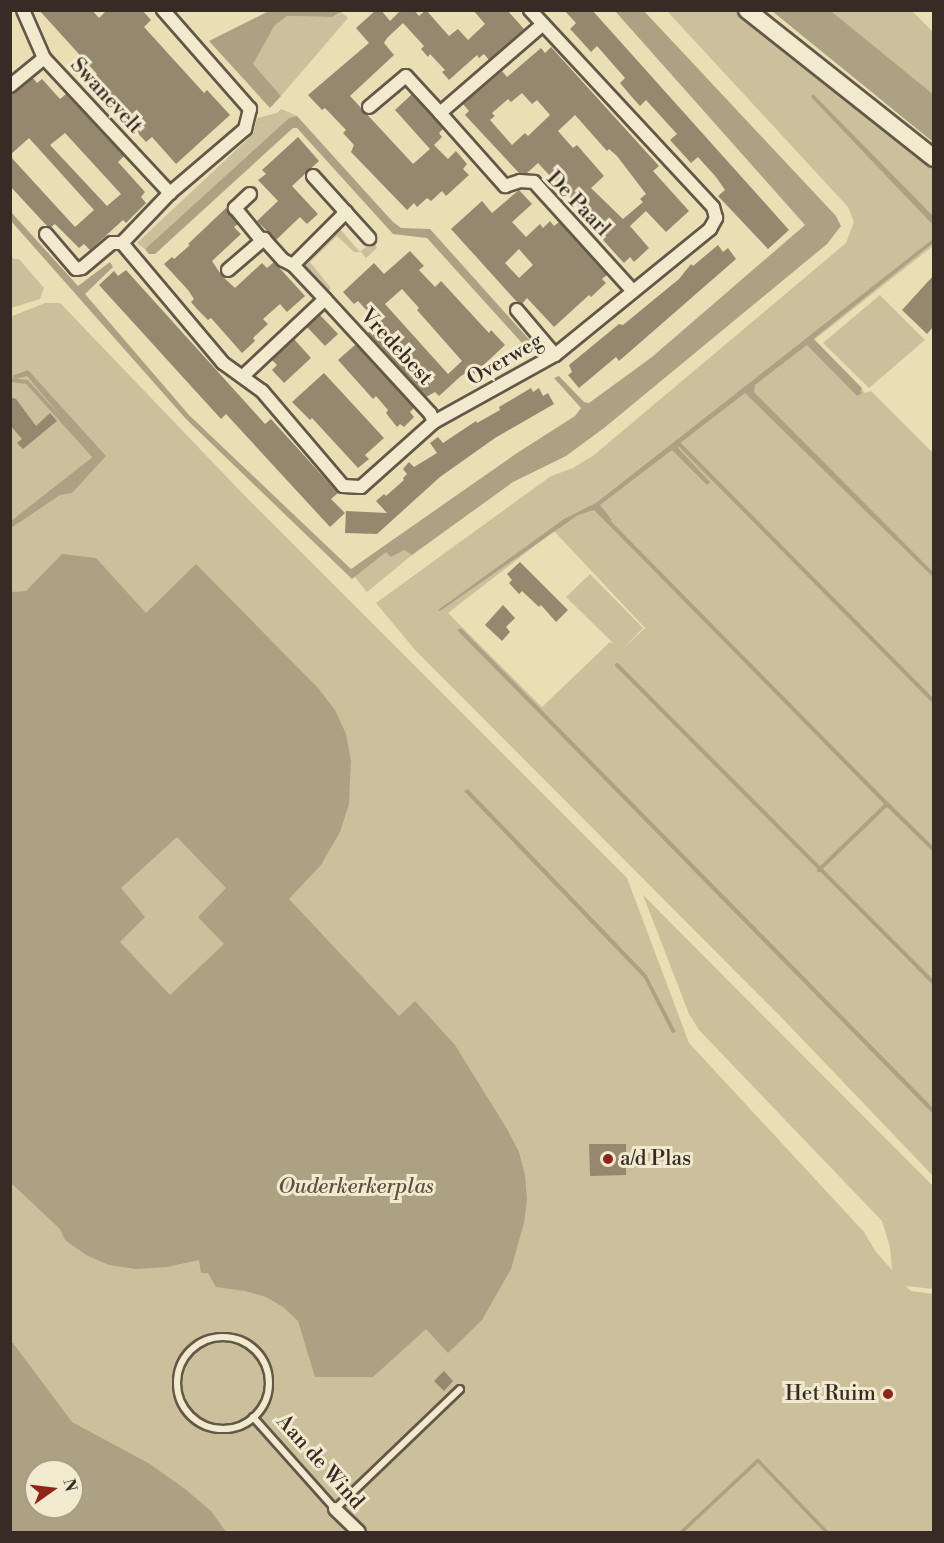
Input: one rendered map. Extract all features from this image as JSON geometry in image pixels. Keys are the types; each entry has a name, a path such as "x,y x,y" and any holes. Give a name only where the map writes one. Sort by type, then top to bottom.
{"street":[{"path":"23,10 44,58"},
{"path":"46,234 76,269 82,268 112,243 122,243 170,193 245,129 250,109 163,10"},
{"name":"Overweg","path":"122,243 223,363 262,392 343,486 361,487 434,422 555,355 710,228 716,218 713,207 531,10"},
{"path":"747,10 933,158"},
{"path":"369,107 406,76 440,113 543,24"},
{"name":"Swanevelt","path":"10,86 44,58 170,193"},
{"name":"De Paarl","path":"440,113 505,186 520,181 534,182 632,290"},
{"path":"314,176 369,238"},
{"name":"Vredebest","path":"250,194 235,208 262,241 264,239 325,299 430,413 434,422"},
{"path":"292,265 346,212"},
{"path":"228,270 262,241"},
{"path":"243,376 325,299"},
{"path":"517,310 555,355"},
{"name":"Aan de Wind","path":"335,1509 358,1533"}],"lane":[{"name":"Aan de Wind","path":"230,1337 251,1346 260,1355 266,1366 269,1386 264,1404 253,1417 240,1425 220,1428 200,1422 188,1412 181,1401 178,1374 182,1362 197,1345 207,1340 230,1337"},
{"path":"335,1509 460,1389"},
{"name":"Aan de Wind","path":"253,1417 335,1509"}],"green space":[{"path":"667,11 746,11 933,165 933,246 814,340 865,393 871,391 933,453 933,1176 782,1018 416,651 376,603 551,476 573,468 594,455 846,243 854,222 848,207","holes":["554,531 645,628 621,651 643,628 590,574 566,597 614,644 610,642 542,707 448,613"]},
{"path":"831,11 912,11 933,32 933,94"},
{"path":"342,13 348,18 281,96 252,65 275,25 287,16 332,17"},
{"path":"281,109 297,116 289,118 145,249 137,243 253,134 257,118 277,113"},
{"path":"345,221 339,228 360,252 354,252 337,236 310,262 331,288 326,293 306,270 304,263"},
{"path":"373,241 377,248 366,258 360,252"},
{"path":"10,255 14,259 19,259 44,288 40,299 11,308"},
{"path":"880,295 925,340 869,388 823,343"},
{"name":"Ouderkerkerplas","path":"45,303 60,303 245,496 627,878 689,1043 864,1232 876,1252 892,1270 890,1247 882,1221 699,1030 689,1014 643,895 933,1186 933,1289 906,1286 911,1291 933,1294 933,1532 11,1532 10,317"},
{"path":"404,550 412,555 367,592 350,571 387,551"}],"shaded area":[{"path":"269,11 344,11 332,17 287,16 275,25 253,64 281,96 270,108 209,41"},
{"path":"615,11 644,11 836,216 841,226 827,244 604,428 566,456 513,482 412,555 404,550 391,557 386,552 352,579 186,419 11,221 11,212 78,286 110,262 113,267 85,294 189,415 351,569 517,453 575,416 581,408 554,378 559,376 584,402 589,403 652,357 805,225"},
{"path":"772,11 831,11 933,94 933,142"},
{"path":"813,94 933,216 933,225 811,97"},
{"path":"297,116 392,221 401,228 430,229 535,346 531,353 427,238 393,234 297,128 293,128 155,254 149,254 145,249 289,118"},
{"path":"933,239 933,243 812,340 862,393 857,396 807,345 755,385 754,392 933,572 933,577 745,393 679,444 678,448 710,482 707,485 672,450 600,505 612,520 609,521 597,509 578,515 440,611 438,610 564,519 596,503"},
{"path":"28,370 106,456 72,493 60,495 11,528 11,521 94,456 27,376 15,379 12,376"},
{"name":"Ouderkerkerplas","path":"62,554 96,558 146,613 196,564 318,688 335,710 346,734 351,760 349,804 340,832 321,865 289,899 399,1016 415,1001 455,1045 507,1129 519,1152 525,1175 527,1199 524,1223 511,1269 482,1320 448,1353 426,1329 373,1377 315,1377 298,1321 283,1307 266,1297 216,1287 208,1273 201,1273 199,1260 167,1267 136,1269 109,1265 86,1255 65,1240 60,1229 11,1183 11,592 26,591","holes":["177,837 226,888 198,917 224,944 170,995 120,942 145,917 121,888"]},
{"path":"461,628 933,1108 933,1114 457,630"},
{"path":"468,789 646,974 676,1032 672,1033 644,978 464,791"},
{"path":"10,1339 72,1422 150,1464 185,1489 211,1511 226,1532 11,1532"},
{"path":"758,1458 829,1532 824,1532 758,1463 684,1532 679,1532"}],"building":[{"path":"39,10 92,10 99,18 107,10 142,10 151,20 144,27 204,93 207,90 230,115 176,164 152,137 146,142 90,81 97,74"},
{"path":"376,10 381,10 390,21 401,10 414,10 419,16 426,10 449,36 458,29 468,40 485,24 473,10 508,11 524,29 489,60 484,54 479,58 477,55 449,80 442,72 445,70 430,54 428,57 421,49 424,46 403,23 387,38 384,43 394,55 350,96 413,164 430,149 395,110 412,94 443,129 439,133 442,137 434,145 448,159 456,151 467,164 463,169 469,175 446,196 442,191 431,201 427,198 417,207 414,203 407,210 351,152 354,145 343,133 346,130 325,108 322,110 308,95 369,43 356,28"},
{"path":"564,10 592,10 789,230 768,249 718,196 725,190 698,157 691,163 670,140 677,134 646,100 640,106 620,83 625,78 597,46 591,52 570,29 576,23"},
{"path":"551,47 659,166 653,171 689,211 666,232 646,211 630,226 649,248 634,262 630,257 624,263 622,261 576,210 579,207 538,163 527,173 519,173 465,115 469,111 463,104 502,71 507,77 541,48 545,53","holes":["522,93 532,104 537,100 550,115 528,136 525,133 512,145 490,120 495,116 492,113 508,99 511,102","575,115 607,151 609,149 617,156 646,194 640,199 643,202 623,219 591,188 604,176 577,145 573,148 558,131"]},
{"path":"33,78 37,83 42,79 60,99 66,94 124,156 118,162 145,192 141,197 146,203 126,223 123,220 90,250 84,244 79,248 55,224 51,227 47,226 10,186 10,156 75,227 94,210 29,138 10,155 10,94","holes":["65,133 121,194 107,206 50,145"]},
{"path":"298,137 319,161 292,186 318,214 307,224 300,217 276,240 257,221 278,201 258,180 266,174 262,170"},
{"path":"519,190 532,204 512,222 526,237 540,224 543,228 550,221 554,226 559,222 607,275 602,279 606,283 591,297 589,295 554,327 527,298 522,304 517,302 451,229 482,201 492,213","holes":["519,249 533,265 519,278 505,263"]},
{"path":"226,208 238,224 234,227 241,234 212,261 222,276 235,288 262,263 267,268 274,262 305,296 287,312 280,304 263,319 268,324 253,338 255,341 242,353 211,318 208,320 197,309 191,302 194,299 188,290 164,264 172,257 174,259 190,245 188,244"},
{"path":"718,245 723,252 728,248 736,259 619,361 616,357 579,388 568,375 572,372 569,365 619,324 623,325 679,279 691,264 693,266"},
{"path":"410,251 424,266 419,270 435,287 441,281 489,333 491,330 505,345 474,374 471,370 439,396 435,392 426,397 368,333 370,331 367,328 374,323 370,318 372,316 358,301 354,304 343,292 374,263 384,274","holes":["402,289 419,308 417,310 462,361 448,374 385,304"]},
{"path":"126,270 265,424 271,419 338,493 331,499 345,513 330,527 226,414 221,419 99,285 114,271 118,276"},
{"path":"933,276 933,327 927,334 902,310"},
{"path":"320,315 338,334 325,346 307,327"},
{"path":"294,339 311,358 284,383 272,370 277,365 272,360"},
{"path":"356,344 414,408 410,412 414,417 404,427 400,424 397,427 386,413 388,410 376,396 373,399 338,360"},
{"path":"324,373 384,438 365,455 369,459 358,468 312,418 310,420 292,402"},
{"path":"531,388 533,392 539,388 543,396 548,393 554,404 495,438 440,477 377,534 345,533 346,511 387,513 376,501 384,494 386,496 404,480 407,474 403,469 409,462 414,467 437,453 430,443 438,437 443,443 476,421 477,423 500,410 499,407"},
{"path":"10,397 16,399 36,426 50,413 57,421 23,449 17,443 22,439 10,425"},
{"path":"520,562 568,610 556,622 541,605 539,607 522,591 519,594 509,583 512,580 507,574"},
{"path":"503,605 515,618 506,627 510,632 502,641 485,625"},
{"path":"589,1144 626,1144 626,1175 590,1176"},
{"path":"444,1371 453,1381 444,1391 434,1381"}],"waterway":[{"path":"811,339 860,389"},
{"path":"10,380 27,382 96,458"},
{"path":"680,445 934,702"},
{"path":"596,509 887,804 819,870"},
{"path":"617,665 934,983"},
{"path":"887,804 934,850"}],"place":[{"name":"a/d Plas","path":"608,1159"},
{"name":"Het Ruim","path":"888,1394"}]}
